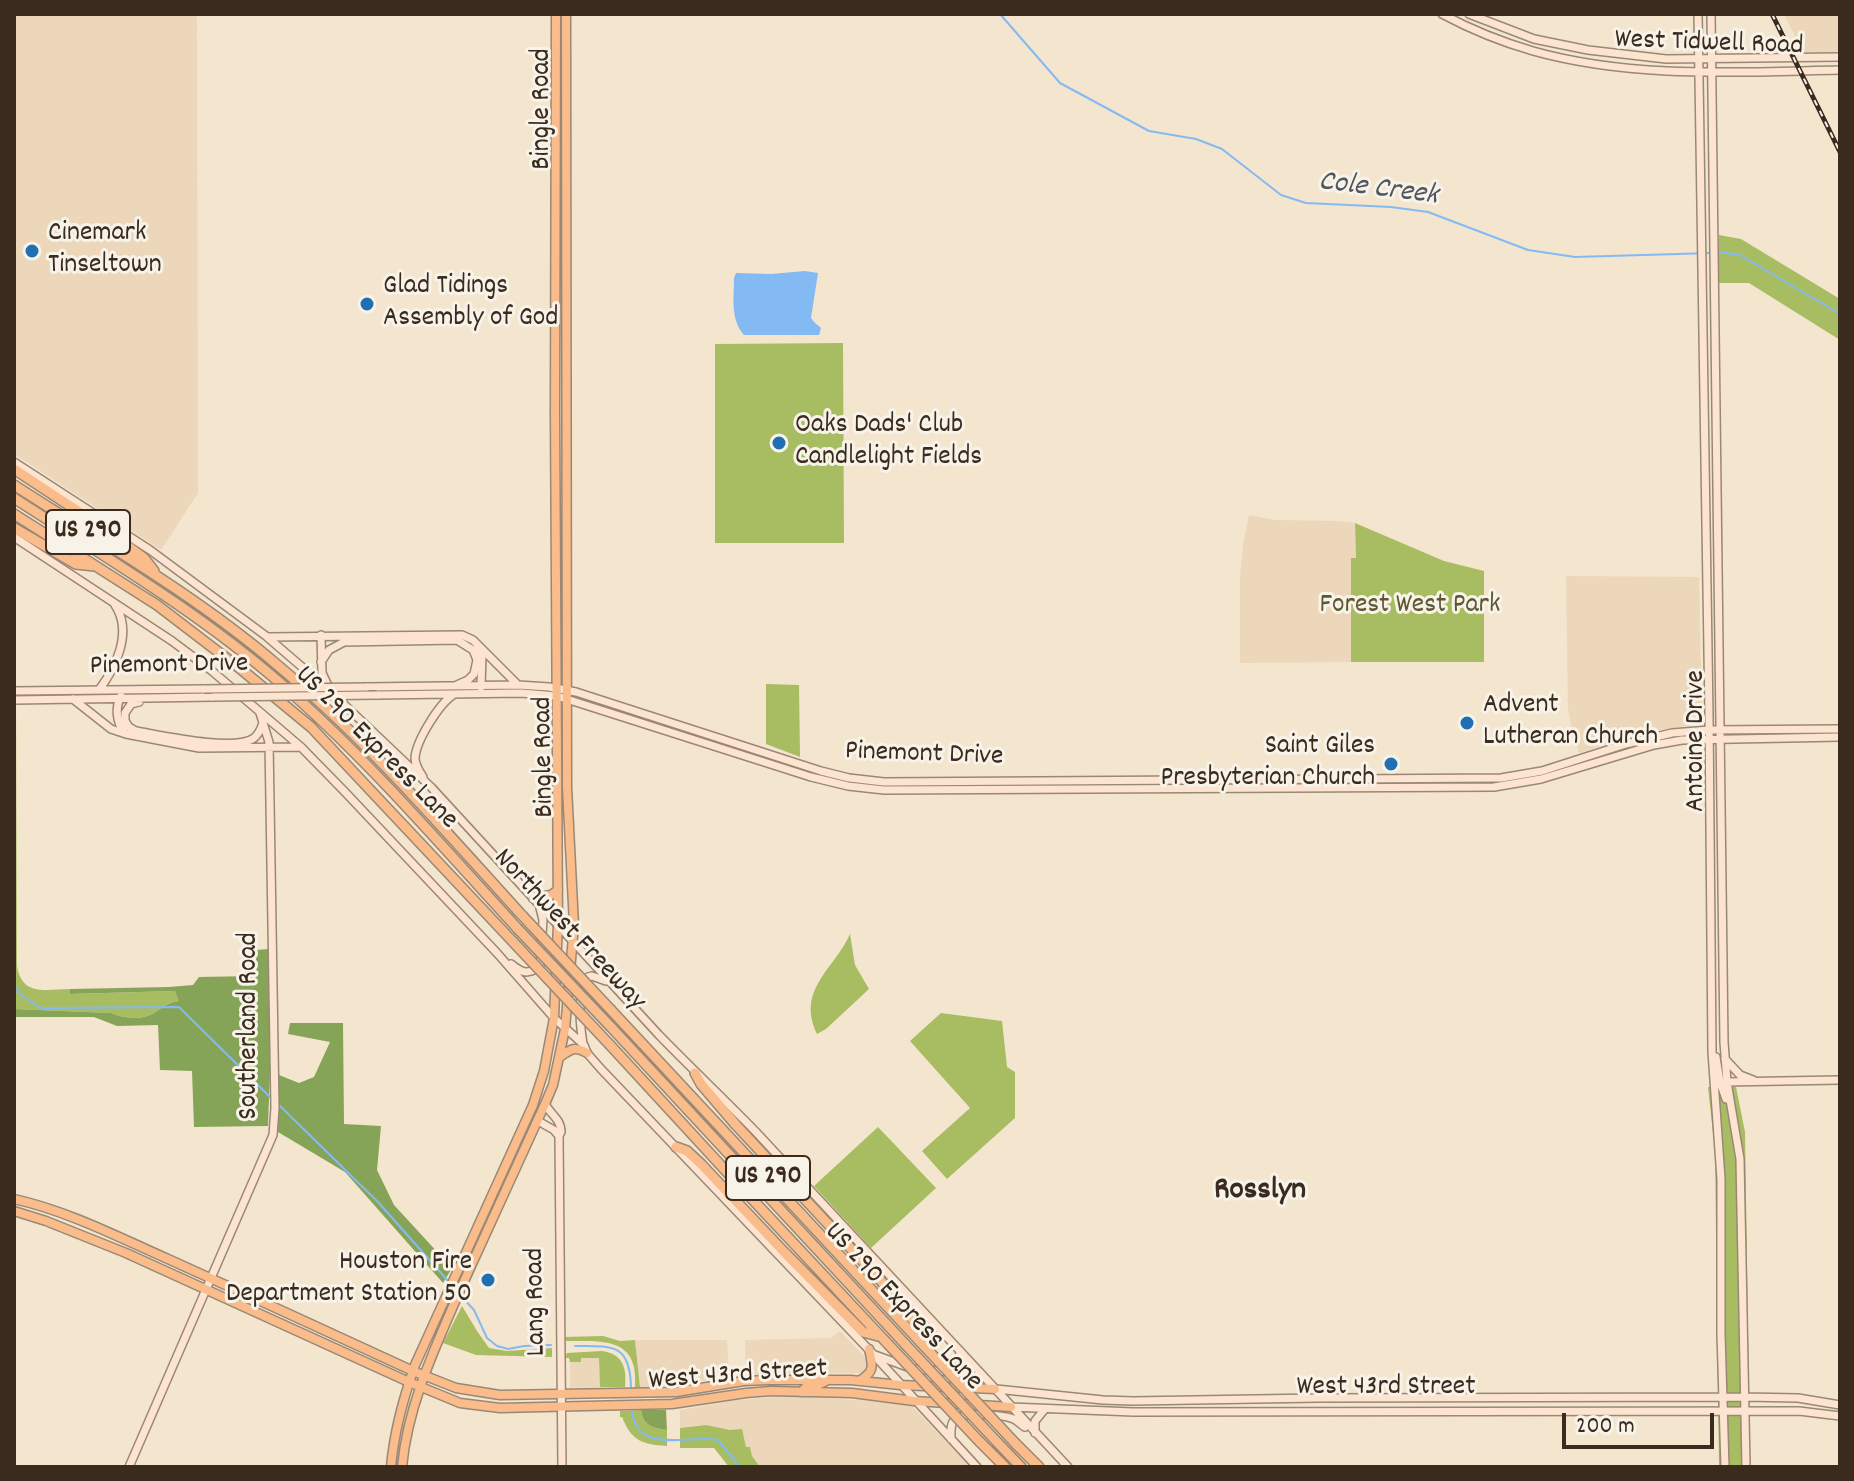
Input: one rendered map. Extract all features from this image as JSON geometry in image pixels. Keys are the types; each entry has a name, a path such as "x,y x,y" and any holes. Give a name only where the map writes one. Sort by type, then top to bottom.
{"highway":[{"path":"14,469 144,558 162,579"},
{"name":"Northwest Freeway","path":"14,485 210,612 325,706 396,778 1039,1467"},
{"name":"US 290 Express Lane","path":"14,498 171,599 279,682 311,711 379,777 1021,1467"},
{"name":"Northwest Freeway","path":"14,514 192,630 311,727 1005,1467"},
{"path":"14,528 76,564 97,567"},
{"path":"695,1073 736,1125 881,1281 918,1326 925,1347"},
{"path":"676,1147 687,1151 701,1164 863,1332 885,1340"}],"main road":[{"name":"Bingle Road","path":"402,1467 423,1376 553,1085 565,1029 573,942 571,856 562,788 557,692 556,14"},
{"name":"Bingle Road","path":"391,1467 393,1444 409,1382 533,1105 554,1018 568,611 566,14"},
{"name":"West Tidwell Road","path":"1442,14 1530,50 1554,56 1656,70 1840,70"},
{"name":"West Tidwell Road","path":"1469,14 1534,39 1666,59 1840,57"},
{"name":"Antoine Drive","path":"1698,14 1712,1044 1720,1082 1725,1467"},
{"name":"Antoine Drive","path":"1711,14 1725,1058 1720,1082"},
{"path":"1779,58 1780,71"},
{"path":"1703,345 1716,345"},
{"path":"555,413 566,413"},
{"path":"1705,415 1717,415"},
{"path":"14,462 150,550 266,636 331,692 431,787 614,987 746,1122 1068,1467"},
{"path":"1706,501 1717,501"},
{"path":"14,537 172,641 301,747 977,1467"},
{"path":"99,690 111,674 123,639 123,624 112,600"},
{"path":"556,610 568,611"},
{"path":"321,635 322,673 331,692"},
{"path":"266,636 462,635 473,640 518,685"},
{"path":"321,662 329,650 344,642 457,640 473,650 477,660 474,674 444,701 430,722 415,757 417,766 431,787"},
{"path":"473,640 482,654 480,690"},
{"name":"Pinemont Drive","path":"480,690 518,685 567,694 716,742 811,777 848,786 898,790 1501,782 1672,733 1840,737"},
{"name":"Pinemont Drive","path":"14,700 99,690 367,687 557,692"},
{"path":"126,734 119,726 118,699 122,694 166,690"},
{"name":"Pinemont Drive","path":"14,691 73,699 118,699 377,695 453,690"},
{"path":"152,698 131,704 126,709 125,721 131,729 207,743 246,742 255,738 263,723"},
{"path":"73,699 111,729 126,734 199,748 301,747"},
{"name":"Southerland Road","path":"129,1467 273,1135 270,748 259,710"},
{"name":"Pinemont Drive","path":"1796,734 1840,729"},
{"path":"1709,824 1721,825"},
{"path":"536,901 558,890"},
{"path":"497,953 522,972 538,968 543,920 536,901"},
{"path":"585,1049 579,1013 583,983 592,976 606,980 614,987"},
{"path":"559,1058 574,1049 585,1049"},
{"path":"1725,1058 1740,1075 1755,1081"},
{"path":"542,1076 536,1111 538,1121 559,1136"},
{"path":"1746,1467 1741,1174 1731,1104 1720,1082 1840,1080"},
{"name":"Lang Road","path":"545,1104 560,1122 561,1132 562,1467"},
{"name":"West 43rd Street","path":"14,1199 62,1214 130,1242 423,1376 464,1390 500,1395 676,1392 747,1381 829,1379 1133,1401 1745,1397 1798,1398 1840,1405"},
{"name":"West 43rd Street","path":"14,1211 126,1253 409,1382 460,1403 478,1406 672,1404 746,1393 801,1392 852,1393 914,1401 1081,1411 1799,1411 1840,1416"},
{"path":"126,1253 130,1242"},
{"path":"462,1259 472,1264"},
{"path":"267,1316 272,1306"},
{"path":"871,1351 913,1369 951,1372 959,1366 960,1349"},
{"path":"852,1393 855,1380 870,1374 872,1370 871,1351"},
{"path":"801,1392 807,1386 829,1379"},
{"path":"746,1393 747,1381"},
{"path":"500,1395 500,1408"},
{"path":"1062,1396 1066,1406 1081,1411"},
{"path":"1530,1398 1530,1410"},
{"path":"1037,1435 1035,1421 1045,1409"},
{"path":"951,1440 952,1423 963,1414 1014,1419 1037,1435"}],"shaded area":[{"path":"14,14 197,14 198,493 161,550 14,454"},
{"path":"1784,14 1840,14 1840,52 1803,53"},
{"path":"1249,515 1275,520 1355,523 1356,558 1351,559 1351,662 1240,663 1240,578"},
{"path":"1566,576 1699,577 1702,723 1634,735 1579,753 1568,708"},
{"path":"840,1331 868,1360 865,1373 746,1376 745,1340 831,1338"},
{"path":"635,1340 727,1340 729,1376 672,1386 640,1387"},
{"path":"581,1358 599,1358 600,1387 570,1388 570,1362 580,1362"},
{"path":"792,1396 912,1406 971,1467 760,1467 750,1447 746,1448 730,1430 706,1425 680,1428 680,1410 738,1400"}],"green space":[{"path":"1719,235 1741,239 1840,299 1840,340 1749,283 1719,283"},
{"name":"Oaks Dads' Club Candlelight Fields","path":"843,343 844,543 715,543 715,344"},
{"name":"Forest West Park","path":"1355,523 1444,561 1484,571 1484,662 1351,662 1351,558 1356,558"},
{"path":"766,684 799,685 800,757 766,744"},
{"path":"14,705 17,966 20,976 24,983 36,989 70,989 71,994 175,991 180,1001 166,1004 145,1017 135,1018 111,1013 14,1009"},
{"path":"850,934 855,965 869,989 817,1034 811,1004 814,992"},
{"path":"268,949 268,1126 194,1127 192,1071 160,1070 158,1025 117,1026 94,1017 14,1017 14,1009 145,1017 179,1001 175,991 70,994 70,989 169,987 193,985 199,977 254,976 257,950"},
{"path":"941,1013 1002,1021 1007,1067 1015,1072 1015,1118 947,1179 922,1151 970,1108 910,1041"},
{"path":"290,1023 343,1023 344,1124 381,1126 377,1170 394,1205 452,1268 443,1283 345,1172 278,1132 279,1075 299,1083 314,1077 330,1042 288,1034"},
{"path":"1708,1087 1736,1087 1745,1132 1750,1467 1719,1467 1715,1151"},
{"path":"878,1127 936,1188 871,1248 814,1186"},
{"path":"462,1306 489,1348 507,1351 552,1348 552,1357 476,1355 443,1343"},
{"path":"603,1336 620,1341 635,1340 640,1387 635,1387 635,1371 625,1350 605,1342 566,1341 564,1337"},
{"path":"602,1351 615,1355 622,1363 625,1387 600,1387 599,1358 581,1358 581,1362 570,1362 569,1358 564,1358 567,1353"},
{"path":"641,1410 644,1420 650,1425 667,1430 667,1446 638,1440 620,1417 620,1411"},
{"path":"641,1410 666,1410 667,1430 650,1425 644,1420"},
{"path":"706,1425 742,1429 746,1447 750,1447 760,1467 729,1467 714,1448 680,1448 680,1428"}],"water":[{"path":"736,273 818,273 811,318 821,328 819,335 744,335 737,322 733,300"}],"waterway":[{"name":"Cole Creek","path":"1000,14 1060,83 1149,131 1196,139 1222,149 1281,195 1306,203 1428,212 1528,250 1575,257 1712,253"},
{"name":"Cole Creek","path":"1719,252 1740,255 1840,314"},
{"path":"14,986 22,996 41,1008 179,1007 271,1098"},
{"path":"279,1105 378,1202 449,1282"},
{"path":"461,1296 474,1310 487,1338 497,1346 508,1349 551,1345"},
{"path":"575,1346 609,1347 623,1355 630,1373 631,1387"},
{"path":"632,1411 636,1425 643,1434 666,1440 718,1440 740,1467"}],"railway":[{"path":"1772,14 1840,152"}],"place":[{"name":"Cinemark Tinseltown","path":"32,251"},
{"name":"Glad Tidings Assembly of God","path":"367,304"},
{"name":"Oaks Dads' Club Candlelight Fields","path":"779,443"},
{"name":"Advent Lutheran Church","path":"1467,723"},
{"name":"Saint Giles Presbyterian Church","path":"1391,764"},
{"name":"Houston Fire Department Station 50","path":"488,1280"}],"district":[{"name":"Rosslyn","path":"1260,1193"}]}
